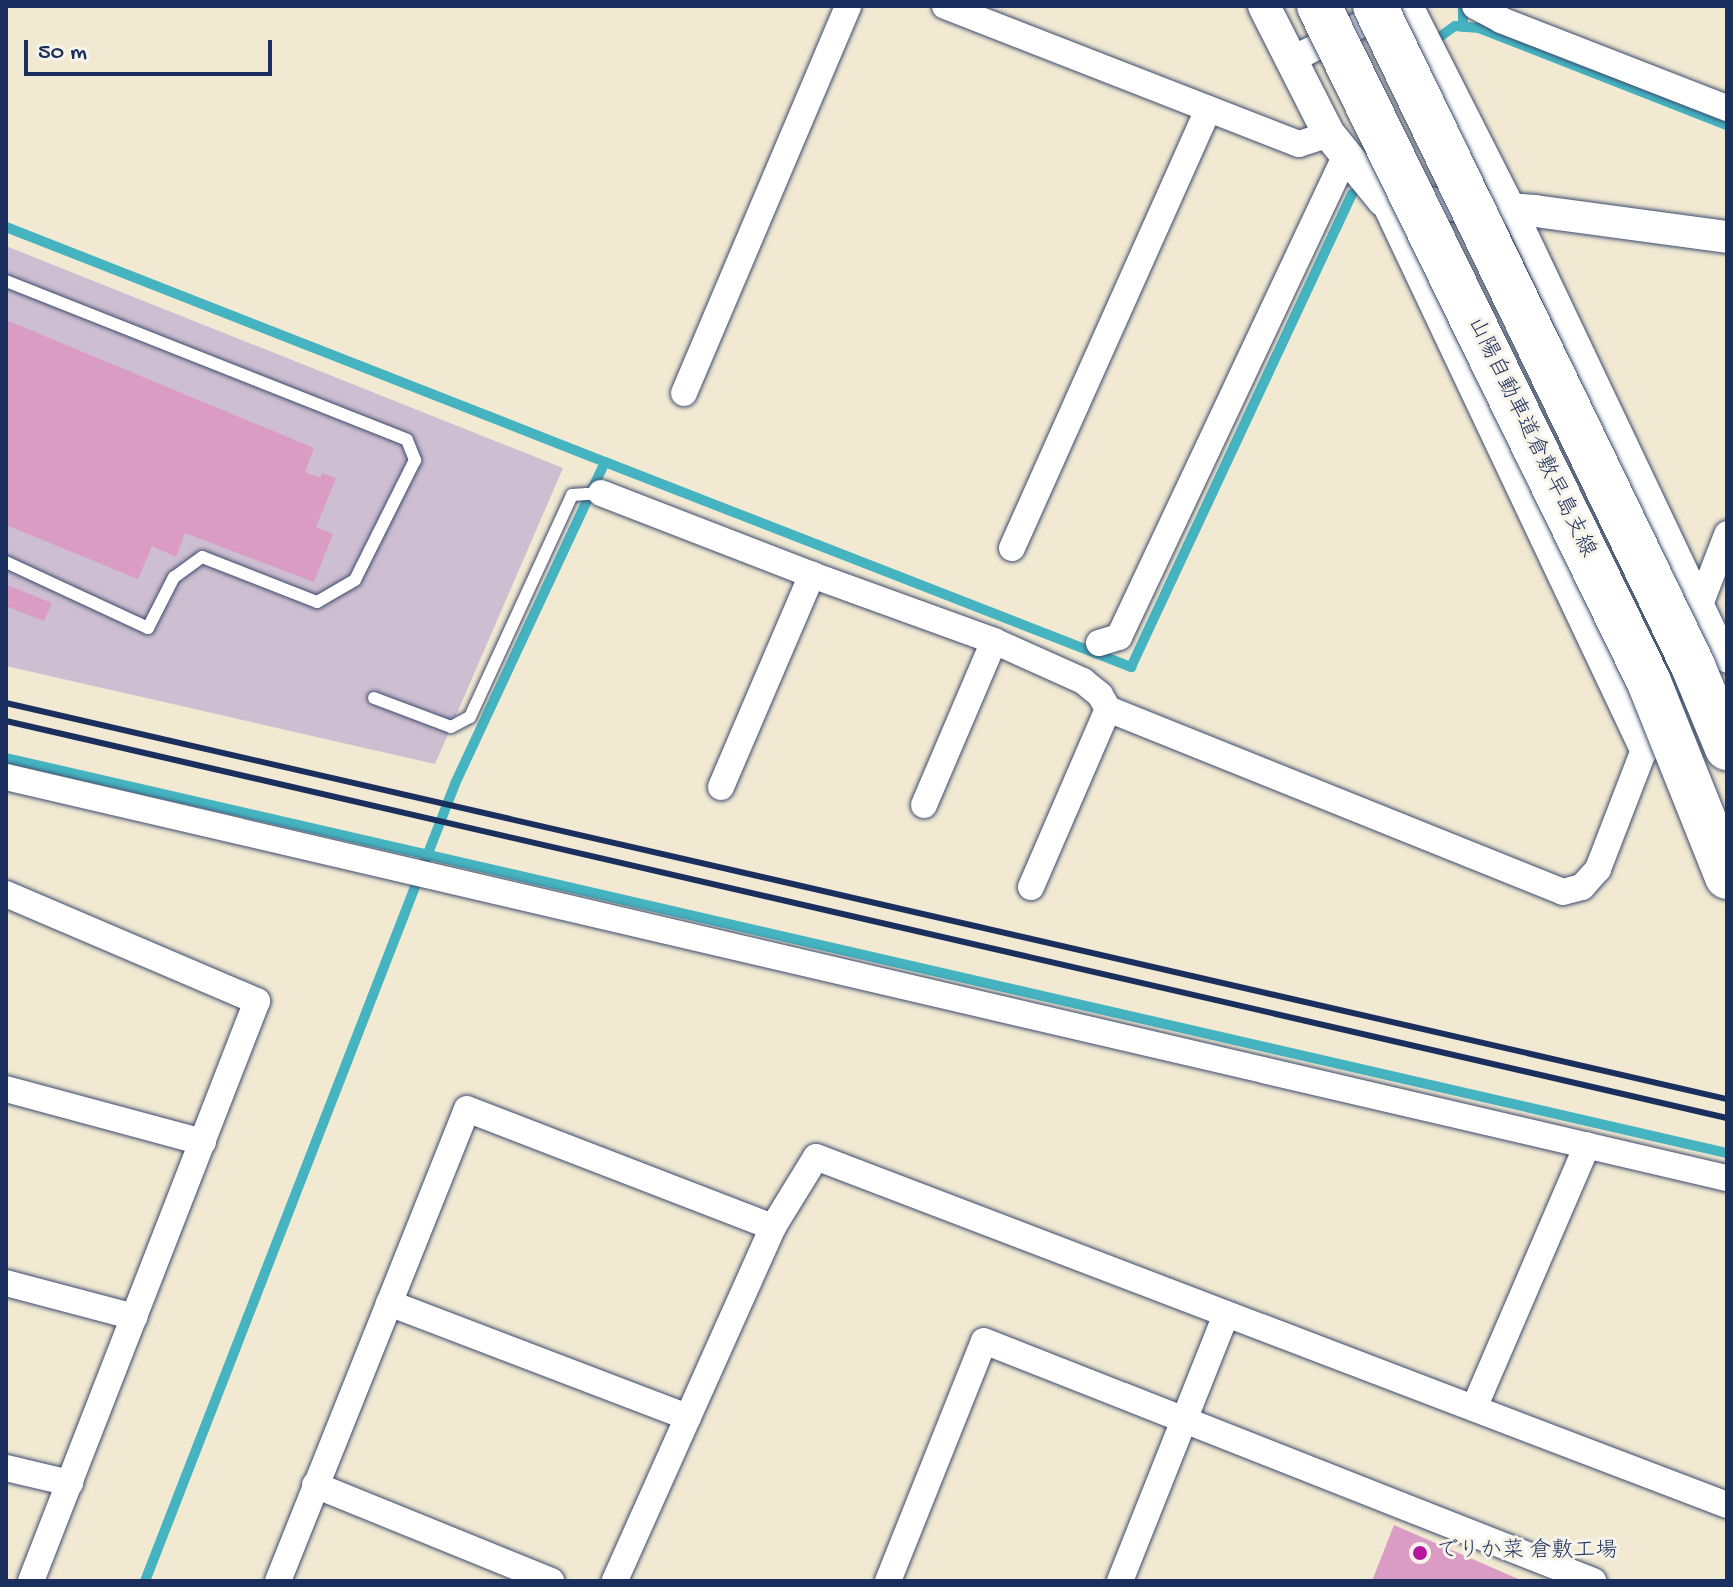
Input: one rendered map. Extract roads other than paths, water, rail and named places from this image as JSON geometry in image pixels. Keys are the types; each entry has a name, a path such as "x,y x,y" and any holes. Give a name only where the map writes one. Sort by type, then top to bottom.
{"highway":[{"name":"山陽自動車道倉敷早島支線","path":"1319,6 1649,682 1727,877"},
{"path":"1375,6 1693,666 1727,748"}],"street":[{"path":"684,393 848,6"},
{"path":"945,6 1299,144 1337,145"},
{"path":"1264,6 1337,145 1383,200 1644,752"},
{"path":"1291,60 1398,6"},
{"path":"1410,6 1513,209 1727,660"},
{"path":"1477,6 1501,20 1727,108"},
{"path":"1012,548 1208,109"},
{"path":"1099,643 1119,637 1337,145"},
{"path":"1383,200 1513,209 1727,237"},
{"path":"601,493 994,641 1083,681 1100,695 1108,709 1563,892 1582,887 1598,869 1727,534"},
{"path":"721,787 812,575"},
{"path":"924,805 994,641"},
{"path":"1031,887 1108,709"},
{"path":"6,777 1727,1178"},
{"path":"6,894 257,1001 31,1581"},
{"path":"6,1089 203,1142"},
{"path":"278,1581 467,1109 773,1227"},
{"path":"1474,1408 1587,1145"},
{"path":"615,1581 773,1227 816,1157 1727,1505"},
{"path":"6,1283 135,1317"},
{"path":"389,1303 688,1417"},
{"path":"1120,1581 1226,1315"},
{"path":"888,1581 984,1341 1593,1581"},
{"path":"6,1468 70,1483"},
{"path":"315,1485 551,1581"}],"lane":[{"path":"6,281 407,440 415,460 355,580 317,602 202,557 174,577 148,628 6,562"},
{"path":"374,698 451,727 470,717 572,495 601,493"}],"waterway":[{"path":"1463,6 1463,27"},
{"path":"1441,36 1455,26 1479,28 1727,125"},
{"path":"605,462 1131,667 1352,194"},
{"path":"6,227 605,462 455,784 145,1581"},
{"path":"6,758 1727,1153"}],"railway":[{"path":"6,703 1727,1099"},
{"path":"6,721 1727,1118"}],"place":[{"name":"でりか菜 倉敷工場","path":"1420,1553"}]}
